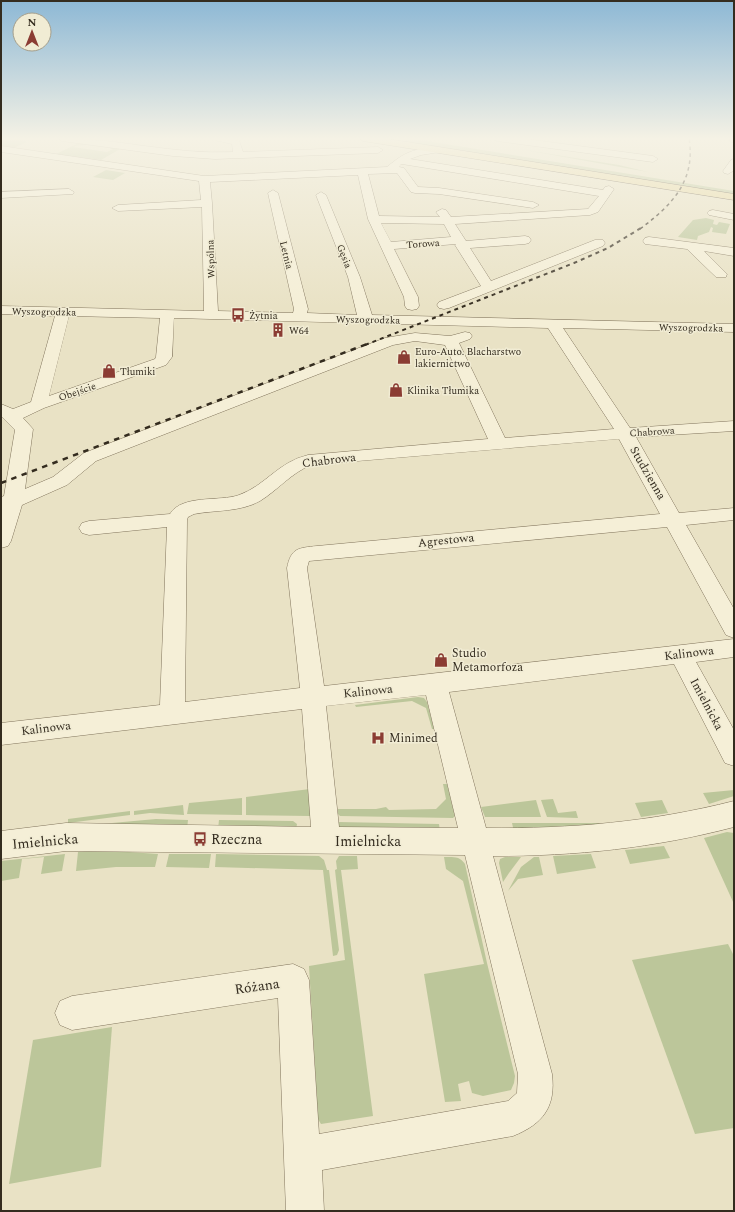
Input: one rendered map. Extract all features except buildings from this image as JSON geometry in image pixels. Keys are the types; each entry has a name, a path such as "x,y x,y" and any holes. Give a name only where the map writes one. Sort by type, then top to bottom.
{"main road":[{"path":"719,195 734,197"}],"street":[{"path":"4,199 45,195"},
{"name":"Wspólna","path":"206,195 212,308 210,315"},
{"name":"Letnia","path":"273,195 301,309 299,317"},
{"name":"Gęsia","path":"321,195 364,312"},
{"path":"365,195 374,218 416,306 386,314"},
{"path":"462,195 528,205 557,204 590,212"},
{"path":"374,218 590,212 594,210 606,195"},
{"path":"118,208 207,203"},
{"path":"713,213 734,217"},
{"name":"Torowa","path":"444,216 489,288"},
{"path":"460,242 525,240"},
{"path":"650,241 734,252"},
{"name":"Torowa","path":"387,246 460,242"},
{"path":"444,305 600,243"},
{"path":"692,246 721,274"},
{"name":"Wyszogrodzka","path":"1,310 299,317 364,312 472,321 734,328"},
{"name":"Obejście","path":"38,405 63,311"},
{"name":"Obejście","path":"7,412 38,405 161,362 164,357 167,314"},
{"path":"7,502 65,478 76,466 90,457 390,341 416,336 451,341 468,333 472,321"},
{"name":"Studzienna","path":"552,323 625,433 734,629"},
{"path":"451,341 499,444"},
{"path":"1,542 7,502 18,476 24,429 7,412"},
{"name":"Chabrowa","path":"176,520 181,513 189,509 234,503 250,498 260,492 287,470 308,460 625,433 734,426"},
{"name":"Agrestowa","path":"313,697 297,568 299,558 303,555 734,514"},
{"path":"89,528 176,520 172,714"},
{"name":"Kalinowa","path":"1,734 734,648"},
{"name":"Imielnicka","path":"680,654 734,754"},
{"path":"303,1155 513,1118 530,1107 536,1091 535,1074 435,684"},
{"path":"313,697 326,841"},
{"name":"Imielnicka","path":"1,845 66,837 516,842 611,837 703,822 734,814"},
{"name":"Różana","path":"72,1013 293,980 305,1211"}],"green space":[{"path":"706,218 714,220 713,224 717,225 719,222 730,224 726,234 712,232 713,228 711,227 709,232 698,236 697,240 678,237 693,220"},
{"path":"418,697 424,698 427,702 434,729 432,729 426,708 412,701 356,707 355,705"},
{"path":"443,784 447,784 455,816 453,818 340,816 338,814 338,809 376,809 386,807 389,810 436,809 446,799"},
{"path":"310,789 312,810 310,816 246,815 246,797"},
{"path":"734,790 734,796 709,804 703,793"},
{"path":"242,798 242,815 187,814 189,803"},
{"path":"553,799 558,813 576,811 578,818 547,817 541,800"},
{"path":"536,800 541,817 485,817 481,807"},
{"path":"662,800 668,813 641,817 635,803"},
{"path":"183,805 184,815 150,813 134,815 134,811"},
{"path":"130,811 130,815 68,823 68,819"},
{"path":"156,819 188,820 187,829 90,825"},
{"path":"219,820 293,821 297,824 296,830 218,829"},
{"path":"338,822 439,824 440,832 339,828"},
{"path":"512,823 600,823 597,827 514,832"},
{"path":"727,832 734,833 734,904 704,838"},
{"path":"664,846 670,858 630,864 625,850"},
{"path":"99,850 158,854 155,867 116,867 76,871 78,852"},
{"path":"65,854 62,871 41,874 44,857 22,859 19,878 1,881 1,861"},
{"path":"169,854 211,854 209,868 166,867"},
{"path":"216,854 319,856 324,860 327,870 329,870 339,950 337,955 333,956 323,870 215,867"},
{"path":"591,854 596,868 557,874 553,856"},
{"path":"339,856 357,856 358,869 341,870 373,1116 321,1124 318,1119 309,966 345,960 335,870 337,869 336,861"},
{"path":"444,857 459,858 465,864 487,963 515,1076 511,1090 483,1096 472,1093 469,1081 458,1084 461,1101 445,1102 424,974 484,964 463,881 446,869"},
{"path":"505,857 521,857 503,882 499,863 500,859"},
{"path":"534,857 539,857 543,875 518,879 508,891 521,867"},
{"path":"728,944 734,956 734,1128 695,1134 632,960"},
{"path":"112,1027 101,1167 9,1184 33,1040"}],"railway":[{"path":"640,229 662,211 676,195"},
{"path":"365,345 574,263 608,248 641,228"},
{"path":"1,483 367,344"}],"place":[{"name":"Żytnia","path":"238,315"},
{"name":"W64","path":"278,330"},
{"name":"Euro-Auto. Blacharstwo lakiernictwo","path":"404,357"},
{"name":"Tłumiki","path":"109,371"},
{"name":"Klinika Tłumika","path":"396,390"},
{"name":"Studio Metamorfoza","path":"441,660"},
{"name":"Minimed","path":"378,738"},
{"name":"Rzeczna","path":"200,839"}]}
